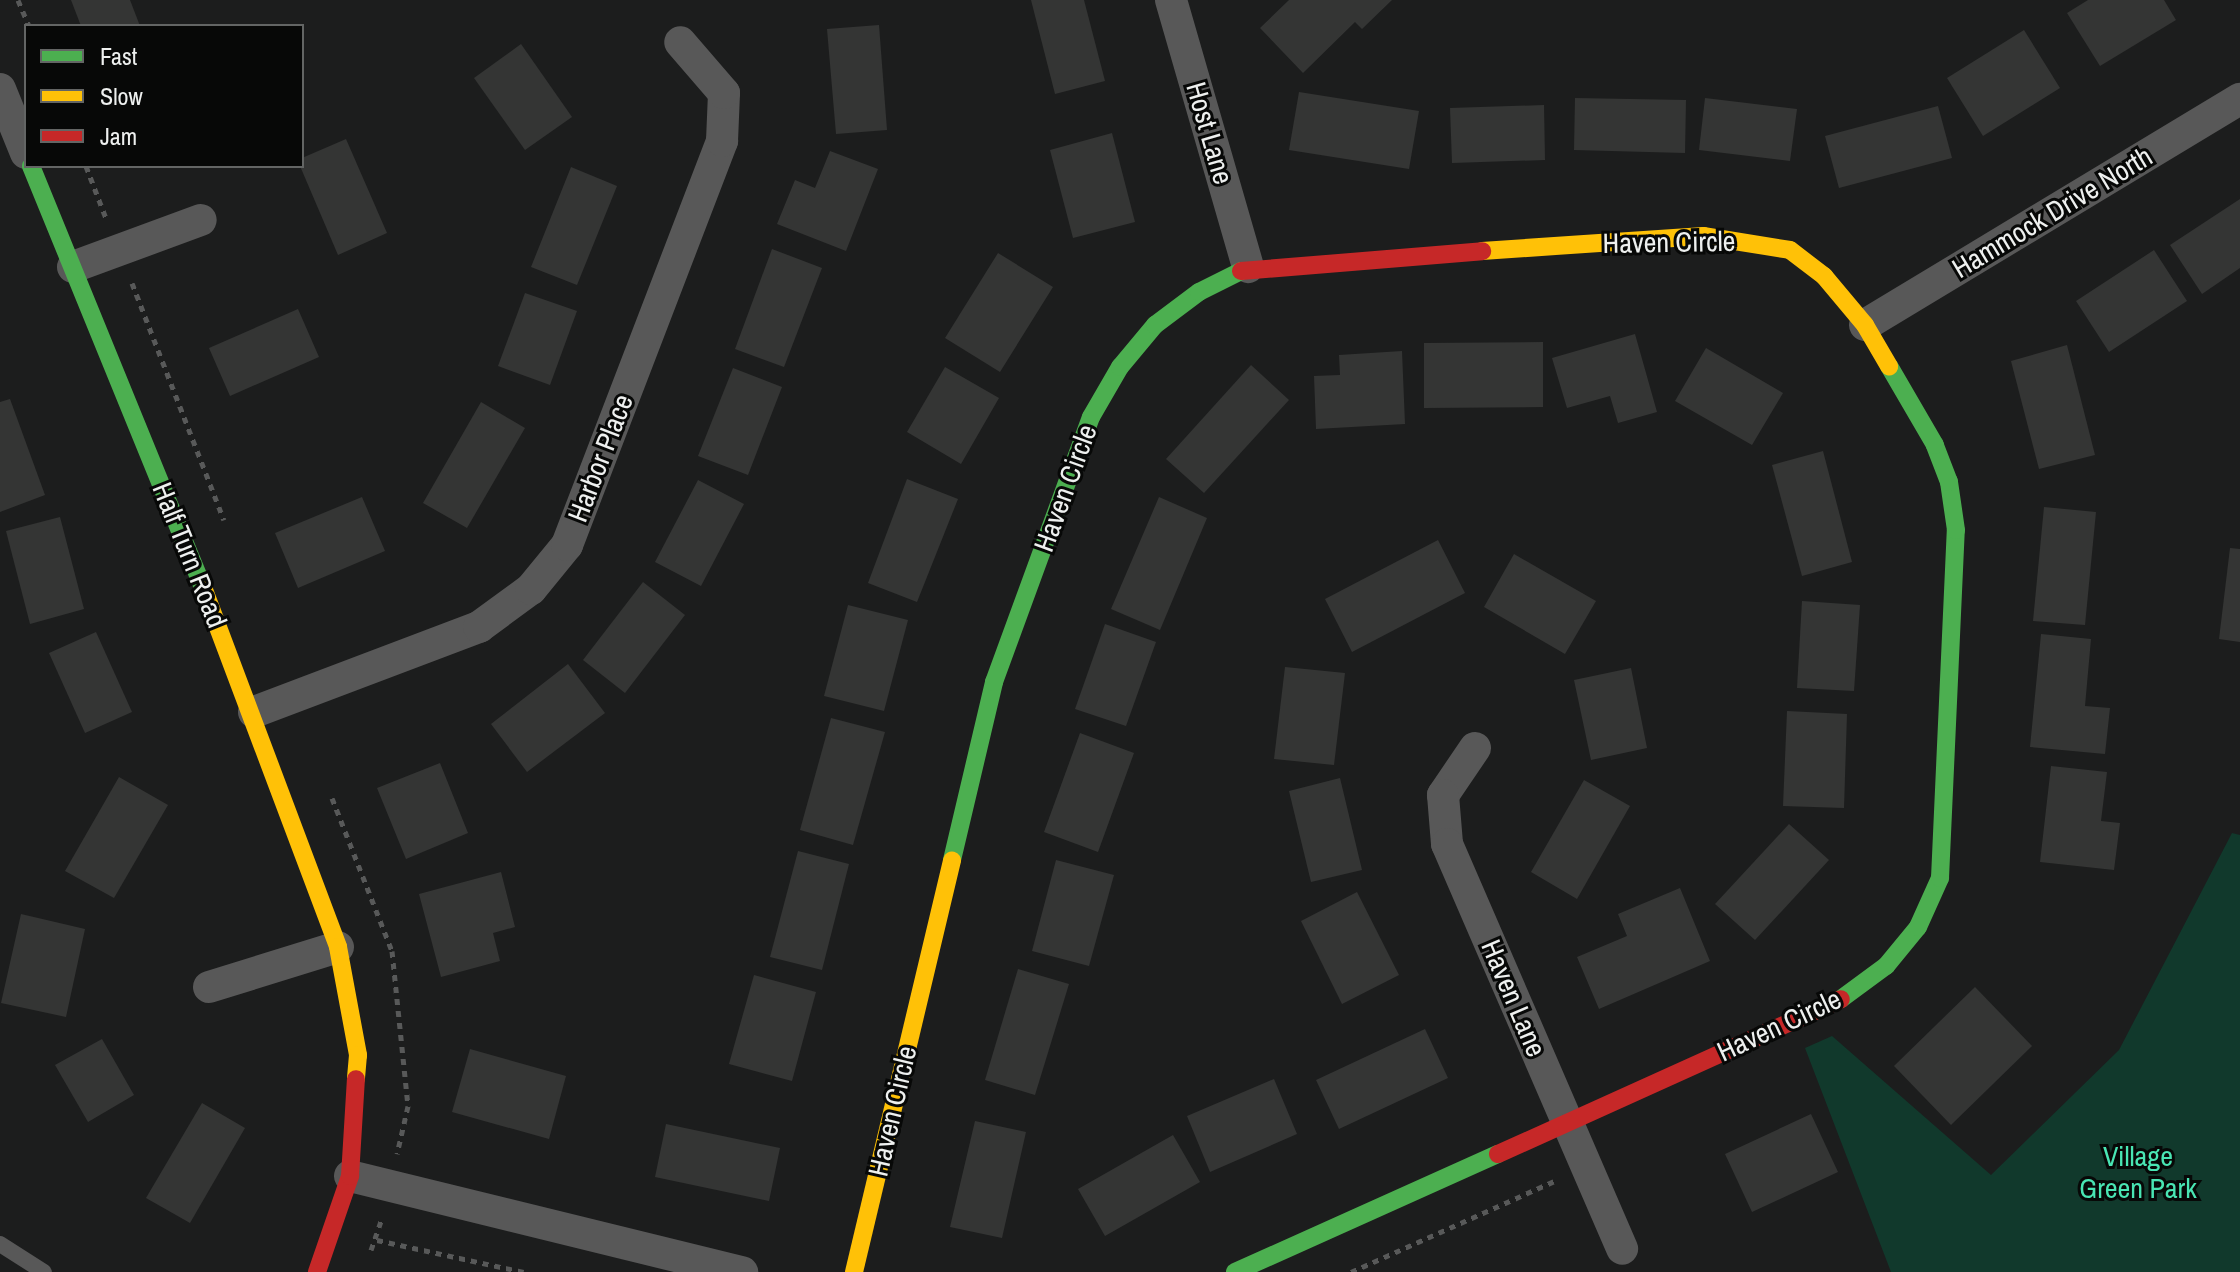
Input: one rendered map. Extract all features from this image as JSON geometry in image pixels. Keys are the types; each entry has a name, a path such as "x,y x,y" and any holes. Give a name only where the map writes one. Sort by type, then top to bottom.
{"street":[{"name":"Host Lane","path":"1171,0 1248,267"},
{"name":"Harbor Place","path":"254,712 479,627 531,589 567,545 722,141 724,93 680,42"},
{"path":"0,89 24,148"},
{"name":"Hammock Drive North","path":"1865,325 2240,99"},
{"name":"Half Turn Road","path":"32,168 254,712 338,947 358,1055 350,1176 317,1272"},
{"path":"73,267 201,220"},
{"name":"Haven Circle","path":"854,1272 994,682 1091,417 1120,367 1155,325 1199,292 1248,267 1703,236 1790,250 1824,276 1865,325 1935,445 1949,482 1956,530 1940,878 1910,937 1886,966 1840,1000 1235,1272"},
{"name":"Haven Lane","path":"1475,748 1443,795 1447,844 1622,1249"},
{"path":"209,987 338,947"},
{"path":"350,1176 742,1272"}],"lane":[{"path":"0,1244 44,1272"}],"path":[{"path":"18,0 28,24"},
{"path":"377,1240 524,1272"}],"green space":[{"name":"Village Green Park","path":"2232,833 2240,835 2240,1272 1891,1272 1805,1048 1832,1036 1991,1175 2119,1050"}],"building":[{"path":"71,0 130,0 139,24 80,24"},
{"path":"1031,0 1084,0 1105,81 1055,94"},
{"path":"1289,0 1392,0 1362,29 1355,22 1303,73 1260,28"},
{"path":"2088,0 2164,0 2176,20 2100,66 2067,13"},
{"path":"879,25 887,130 836,134 827,29"},
{"path":"2024,30 2060,88 1983,136 1947,78"},
{"path":"521,44 572,117 525,150 474,78"},
{"path":"1299,92 1419,111 1409,169 1289,150"},
{"path":"1575,98 1686,100 1685,153 1574,150"},
{"path":"1705,98 1797,109 1790,161 1699,150"},
{"path":"1544,105 1545,160 1452,163 1450,108"},
{"path":"1938,106 1952,158 1839,188 1825,136"},
{"path":"1112,133 1135,222 1073,238 1050,150"},
{"path":"346,139 387,233 338,255 301,168 304,168 304,157"},
{"path":"830,151 878,169 846,251 777,224 795,180 815,188"},
{"path":"571,167 617,186 577,285 531,267"},
{"path":"2240,199 2240,268 2202,294 2170,245"},
{"path":"772,249 822,268 784,367 735,349"},
{"path":"2154,250 2187,301 2109,352 2076,301"},
{"path":"998,253 1053,287 1000,372 945,338"},
{"path":"525,293 577,311 550,385 498,366"},
{"path":"298,309 319,357 230,396 209,348"},
{"path":"1635,334 1657,412 1618,423 1610,396 1567,408 1552,358"},
{"path":"1543,342 1543,407 1424,408 1424,343"},
{"path":"2067,345 2095,455 2039,469 2011,361"},
{"path":"1706,348 1783,393 1752,445 1675,401"},
{"path":"1402,351 1405,424 1316,429 1314,376 1340,375 1339,355"},
{"path":"1251,365 1289,400 1204,493 1166,459"},
{"path":"945,367 999,398 961,464 907,432"},
{"path":"733,368 782,387 748,475 698,456"},
{"path":"10,399 45,495 0,512 0,402"},
{"path":"481,402 525,428 467,528 423,503"},
{"path":"1823,451 1852,562 1802,576 1772,465"},
{"path":"907,479 958,499 917,602 868,583"},
{"path":"698,480 744,504 701,586 655,562"},
{"path":"362,497 385,551 298,588 275,533"},
{"path":"1159,497 1207,518 1160,630 1111,609"},
{"path":"2044,507 2096,512 2085,625 2033,621"},
{"path":"60,517 84,609 30,624 6,531"},
{"path":"1438,540 1465,593 1352,652 1325,599"},
{"path":"2230,548 2240,549 2240,642 2219,639"},
{"path":"1514,554 1596,601 1565,654 1484,607"},
{"path":"643,582 685,615 625,693 583,660"},
{"path":"1802,601 1860,605 1854,691 1797,688"},
{"path":"848,605 908,620 884,711 824,696"},
{"path":"1105,624 1156,642 1126,726 1075,709"},
{"path":"96,632 132,712 85,733 49,653"},
{"path":"2041,634 2091,639 2085,706 2110,708 2105,754 2030,747"},
{"path":"568,664 605,713 527,772 491,724"},
{"path":"1285,667 1345,673 1334,765 1274,759"},
{"path":"1631,668 1647,748 1591,760 1574,680"},
{"path":"1787,711 1847,714 1844,808 1783,806"},
{"path":"831,718 885,732 853,845 800,830"},
{"path":"1080,733 1134,753 1098,852 1044,832"},
{"path":"440,763 468,833 406,859 377,788"},
{"path":"2051,766 2107,772 2101,821 2120,823 2114,870 2040,862"},
{"path":"119,777 168,805 114,898 65,871"},
{"path":"1340,778 1362,870 1311,882 1289,791"},
{"path":"1584,780 1630,806 1577,899 1531,872"},
{"path":"1789,824 1829,860 1755,940 1715,904"},
{"path":"798,851 849,864 822,970 770,957"},
{"path":"1056,860 1114,875 1089,966 1032,951"},
{"path":"501,872 515,927 493,933 500,961 441,977 419,894"},
{"path":"1680,888 1710,961 1599,1009 1577,957 1627,936 1618,914"},
{"path":"1357,892 1399,975 1342,1004 1301,921"},
{"path":"21,914 85,929 66,1017 1,1003"},
{"path":"1018,969 1069,984 1035,1095 985,1080"},
{"path":"754,975 816,992 792,1081 729,1064"},
{"path":"1975,987 2032,1046 1951,1125 1894,1066"},
{"path":"1425,1029 1448,1078 1339,1129 1316,1080"},
{"path":"102,1039 134,1095 88,1122 55,1065"},
{"path":"470,1049 566,1076 549,1139 452,1112"},
{"path":"1274,1079 1297,1134 1210,1172 1187,1116"},
{"path":"202,1103 245,1128 190,1223 146,1198"},
{"path":"1811,1114 1838,1172 1752,1212 1725,1154"},
{"path":"975,1121 1026,1132 1002,1238 950,1227"},
{"path":"666,1124 780,1148 769,1201 655,1177"},
{"path":"1173,1135 1200,1182 1105,1236 1078,1189"}],"traffic: fast":[{"path":"32,168 204,590"},
{"path":"952,860 994,682 1091,417 1120,367 1155,325 1199,292 1241,271"},
{"path":"1841,999 1886,966 1918,927 1940,878 1956,530 1949,482 1935,445 1889,366"},
{"path":"1235,1272 1498,1154"}],"traffic: slow":[{"path":"1482,251 1703,236 1790,250 1824,276 1865,325 1889,366"},
{"path":"204,590 338,947 358,1055 356,1079"},
{"path":"854,1272 952,860"}],"traffic: jam":[{"path":"1241,271 1482,251"},
{"path":"1498,1154 1841,999"},
{"path":"317,1272 350,1176 356,1079"}]}
